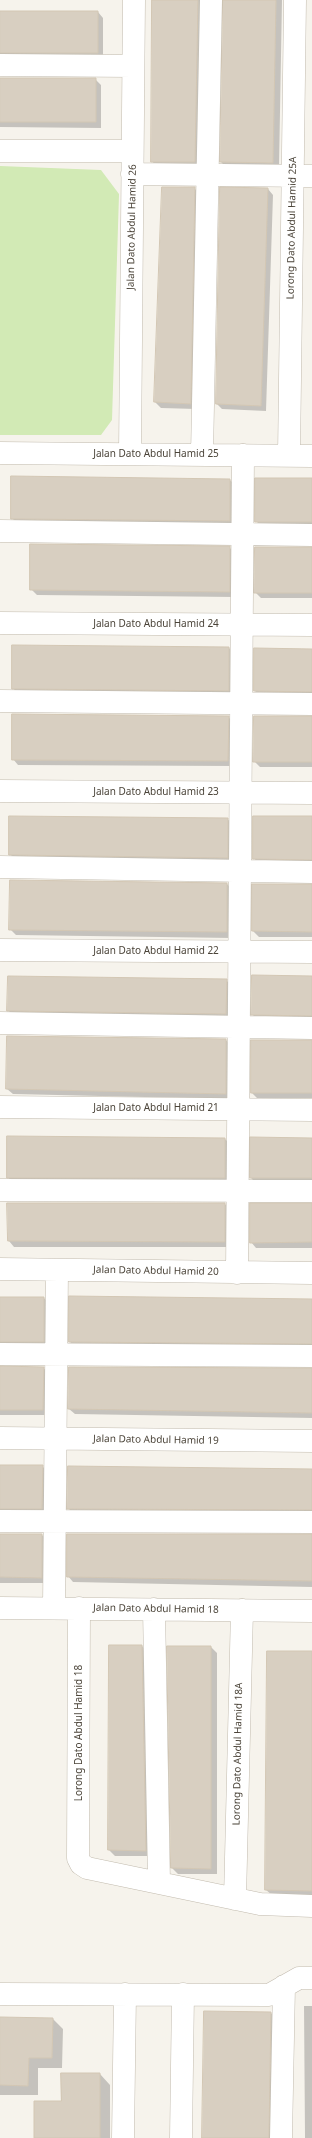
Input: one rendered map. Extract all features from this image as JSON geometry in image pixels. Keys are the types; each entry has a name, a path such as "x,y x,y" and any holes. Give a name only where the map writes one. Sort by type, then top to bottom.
{"street":[{"name":"Jalan Dato Abdul Hamid 26","path":"130,454 134,0"},
{"path":"202,455 211,0"},
{"name":"Lorong Dato Abdul Hamid 25A","path":"289,455 302,176 295,0"},
{"path":"0,65 133,66"},
{"path":"0,151 132,151"},
{"path":"132,174 302,176"},
{"name":"Jalan Dato Abdul Hamid 25","path":"0,453 312,456"},
{"path":"237,1273 243,455"},
{"path":"0,531 312,535"},
{"name":"Jalan Dato Abdul Hamid 24","path":"0,623 312,625"},
{"path":"0,701 312,704"},
{"name":"Jalan Dato Abdul Hamid 23","path":"0,791 312,793"},
{"path":"0,867 312,872"},
{"name":"Jalan Dato Abdul Hamid 22","path":"0,950 312,952"},
{"path":"0,1023 312,1028"},
{"name":"Jalan Dato Abdul Hamid 21","path":"0,1107 312,1110"},
{"path":"0,1190 312,1192"},
{"name":"Jalan Dato Abdul Hamid 20","path":"0,1269 312,1273"},
{"path":"54,1607 56,1270"},
{"path":"0,1354 312,1356"},
{"name":"Jalan Dato Abdul Hamid 19","path":"0,1438 312,1441"},
{"path":"0,1521 312,1522"},
{"name":"Jalan Dato Abdul Hamid 18","path":"0,1608 54,1607 312,1611"},
{"name":"Lorong Dato Abdul Hamid 18","path":"79,1608 78,1858 81,1864 87,1868 159,1882"},
{"path":"154,1609 159,1882 260,1904 312,1906"},
{"name":"Lorong Dato Abdul Hamid 18A","path":"235,1898 242,1610"},
{"path":"0,1994 269,1995 299,1978 312,1978"},
{"path":"281,2138 284,1986"},
{"path":"123,2138 125,1994"},
{"path":"181,2138 183,1994"}],"green space":[{"path":"0,166 101,170 119,194 112,420 101,435 0,435"}],"building":[{"path":"152,0 198,0 195,162 151,162"},
{"path":"223,0 276,0 273,163 220,162"},
{"path":"0,11 98,11 98,53 0,53"},
{"path":"0,78 96,78 96,122 0,122"},
{"path":"162,187 195,187 191,404 154,402"},
{"path":"220,187 268,188 261,406 216,404"},
{"path":"11,476 230,479 230,521 11,519"},
{"path":"255,478 312,478 312,522 255,522"},
{"path":"30,544 230,546 230,592 30,590"},
{"path":"255,547 312,547 312,593 254,593"},
{"path":"12,645 229,647 229,691 12,689"},
{"path":"254,648 312,649 312,692 254,691"},
{"path":"12,714 229,716 228,761 12,760"},
{"path":"254,716 312,716 312,762 253,762"},
{"path":"9,816 228,818 228,858 9,855"},
{"path":"253,816 312,816 312,860 253,859"},
{"path":"10,880 227,883 227,932 9,930"},
{"path":"252,884 312,884 312,932 252,931"},
{"path":"252,975 312,976 312,1016 251,1015"},
{"path":"8,976 227,979 226,1014 7,1011"},
{"path":"7,1036 226,1039 226,1094 6,1089"},
{"path":"251,1040 312,1040 312,1093 251,1093"},
{"path":"7,1136 225,1138 225,1178 7,1178"},
{"path":"250,1137 312,1138 312,1178 250,1178"},
{"path":"7,1203 225,1203 225,1242 8,1241"},
{"path":"250,1203 312,1203 312,1242 250,1243"},
{"path":"69,1296 312,1299 312,1344 69,1342"},
{"path":"0,1297 44,1297 44,1342 0,1342"},
{"path":"0,1366 44,1367 43,1410 0,1410"},
{"path":"69,1367 312,1368 312,1413 68,1409"},
{"path":"0,1465 43,1465 42,1509 0,1509"},
{"path":"68,1466 312,1469 312,1510 67,1509"},
{"path":"0,1534 42,1534 42,1578 0,1577"},
{"path":"67,1534 312,1534 312,1581 67,1577"},
{"path":"109,1645 142,1645 146,1851 108,1850"},
{"path":"167,1646 211,1646 211,1869 171,1868"},
{"path":"267,1651 312,1651 312,1891 265,1890"},
{"path":"204,2011 271,2012 269,2138 202,2138"},
{"path":"0,2017 53,2018 52,2058 29,2058 28,2086 0,2085"},
{"path":"61,2073 100,2073 100,2138 34,2138 34,2101 61,2101"}]}
